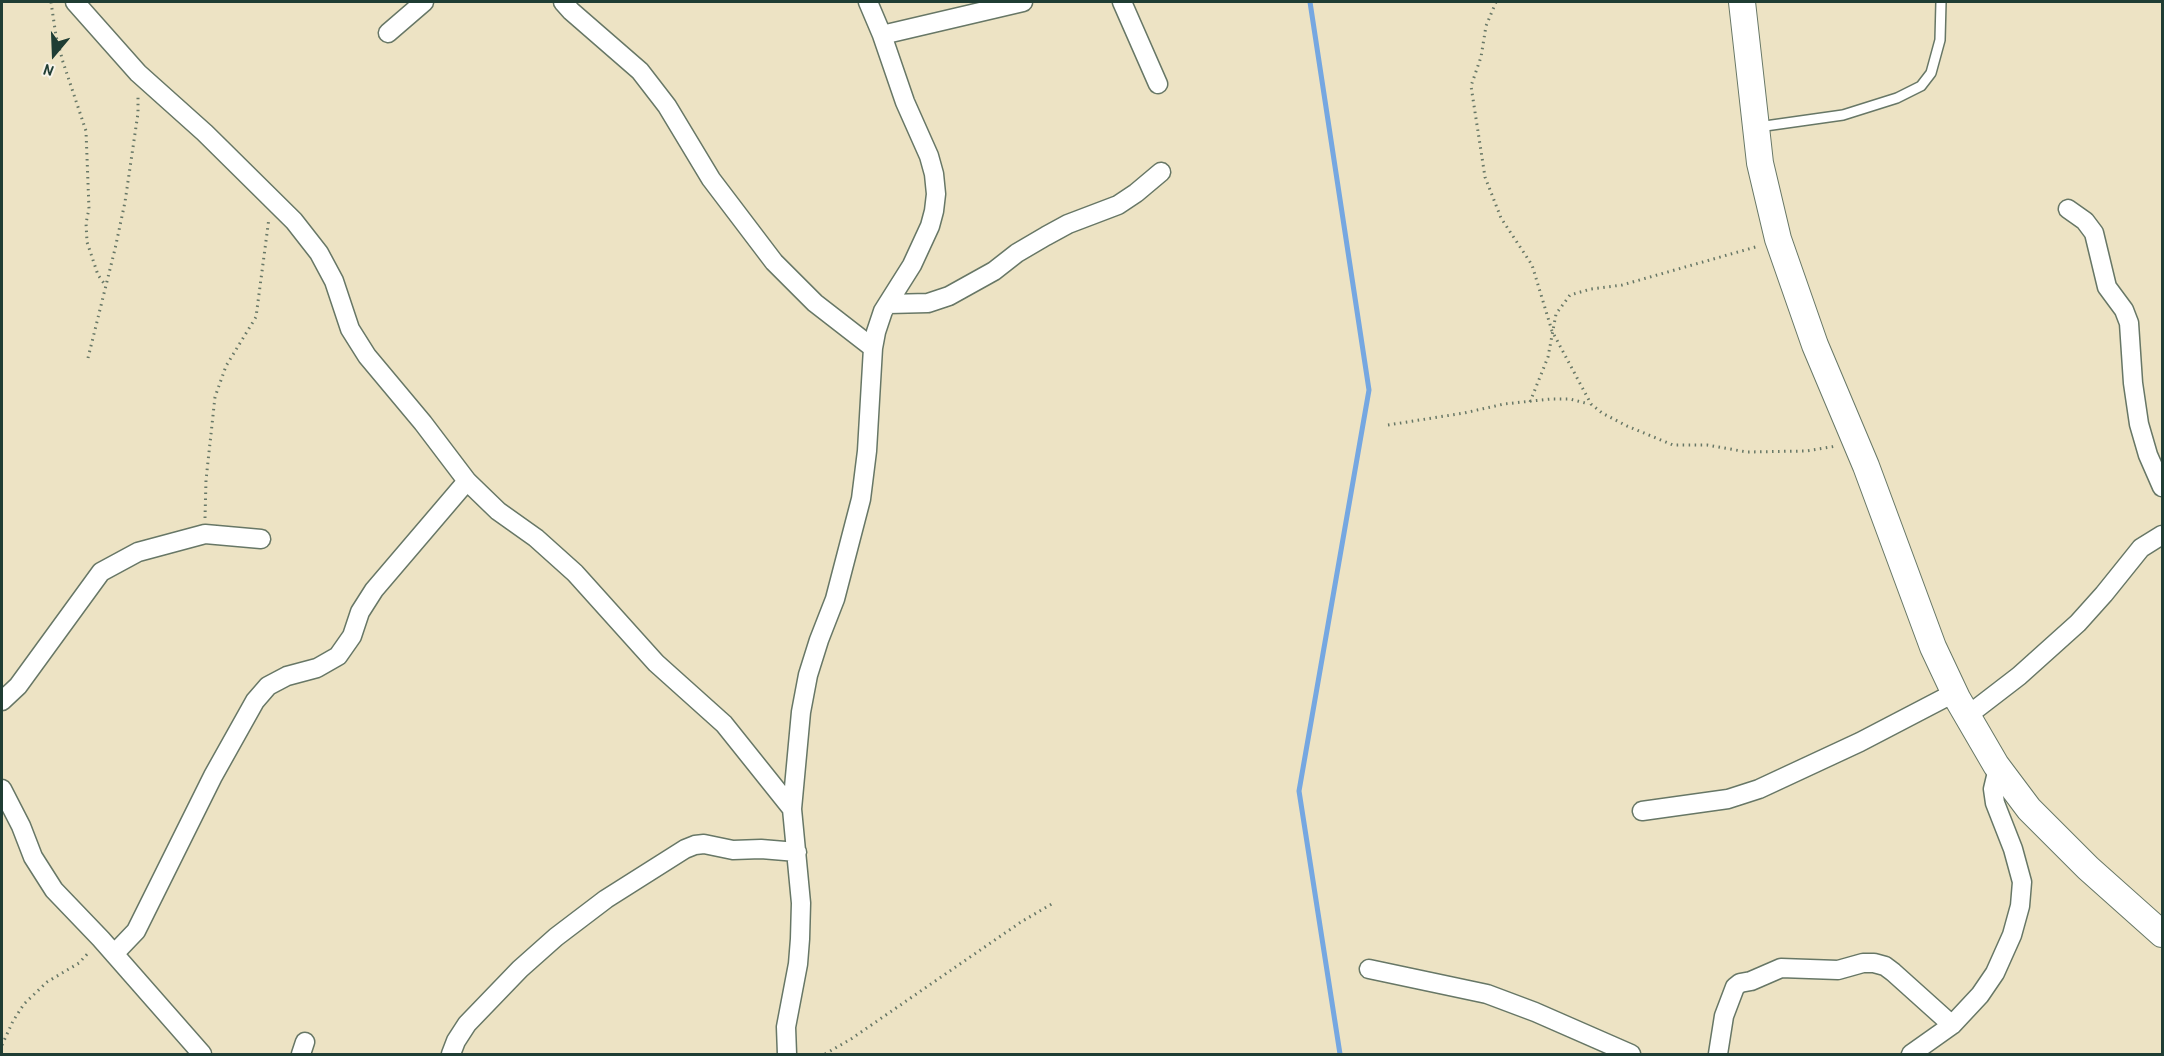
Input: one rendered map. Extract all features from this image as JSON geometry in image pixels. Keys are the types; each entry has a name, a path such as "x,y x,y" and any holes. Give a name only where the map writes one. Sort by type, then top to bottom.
{"street":[{"path":"75,2 138,73 294,220 319,253 334,281 350,329 368,356 467,481 498,511 536,538 575,573 656,663 724,724 792,809"},
{"path":"388,33 423,2"},
{"path":"563,2 640,71 667,106 711,179 774,262 815,303 873,348"},
{"path":"787,1054 786,1027 798,964 800,939 801,903 792,809 801,712 808,675 835,598 861,499 867,451 873,348 880,319 912,265 930,226 936,194 929,156 905,102 868,2"},
{"path":"882,35 1023,2"},
{"path":"1122,2 1158,84"},
{"path":"1742,2 1760,163 1778,239 1815,345 1856,443 1933,646 1954,693 1998,768 2029,809 2088,868 2163,934"},
{"path":"888,304 928,303 949,297 994,271 1017,253 1068,224 1118,205 1161,172"},
{"path":"2068,209 2085,221 2094,232 2107,287 2124,310 2129,323 2133,383 2139,424 2148,455 2161,479"},
{"path":"114,954 136,931 213,776 255,701 268,686 287,676 317,668 338,656 352,636 360,612 374,590 467,481"},
{"path":"2,701 18,686 101,572 138,552 205,534 261,539"},
{"path":"1967,716 2019,676 2078,623 2141,548 2163,535"},
{"path":"1642,811 1728,799 1759,789 1860,742 1954,693"},
{"path":"1911,1054 1952,1025 1980,995 1995,973 2012,935 2020,906 2022,882 2013,849 1995,803 1994,789 1998,768"},
{"path":"2,789 21,826 33,857 54,890 101,939 202,1054"},
{"path":"451,1054 467,1024 520,969 556,937 606,899 685,849 705,844 733,850 761,849 797,852"},
{"path":"1718,1054 1724,1016 1735,987 1781,968 1838,970 1863,963 1885,966 1952,1025"},
{"path":"1369,969 1487,994 1535,1012 1631,1054"}],"lane":[{"path":"1756,127 1843,115 1897,98 1921,86 1931,73 1940,40 1941,2"}],"path":[{"path":"51,2 63,62 86,131 89,209 86,223 87,242 98,275 106,286"},
{"path":"1496,2 1486,26 1481,57 1471,86 1485,177 1501,218 1532,265 1552,331 1591,404 1602,413 1673,445 1707,446 1748,452 1806,451 1856,443"},
{"path":"88,358 124,202 138,113 138,73"},
{"path":"205,534 206,480 215,397 226,366 256,317 271,196"},
{"path":"1530,402 1548,357 1556,314 1570,296 1578,292 1622,285 1744,252 1778,239"},
{"path":"1388,425 1504,404 1570,399 1591,404"},
{"path":"825,1054 851,1039 1021,922 1055,902"},
{"path":"2,1045 24,1004 47,982 79,963 101,939"}],"waterway":[{"path":"1310,2 1369,390 1299,791 1340,1054"}]}
